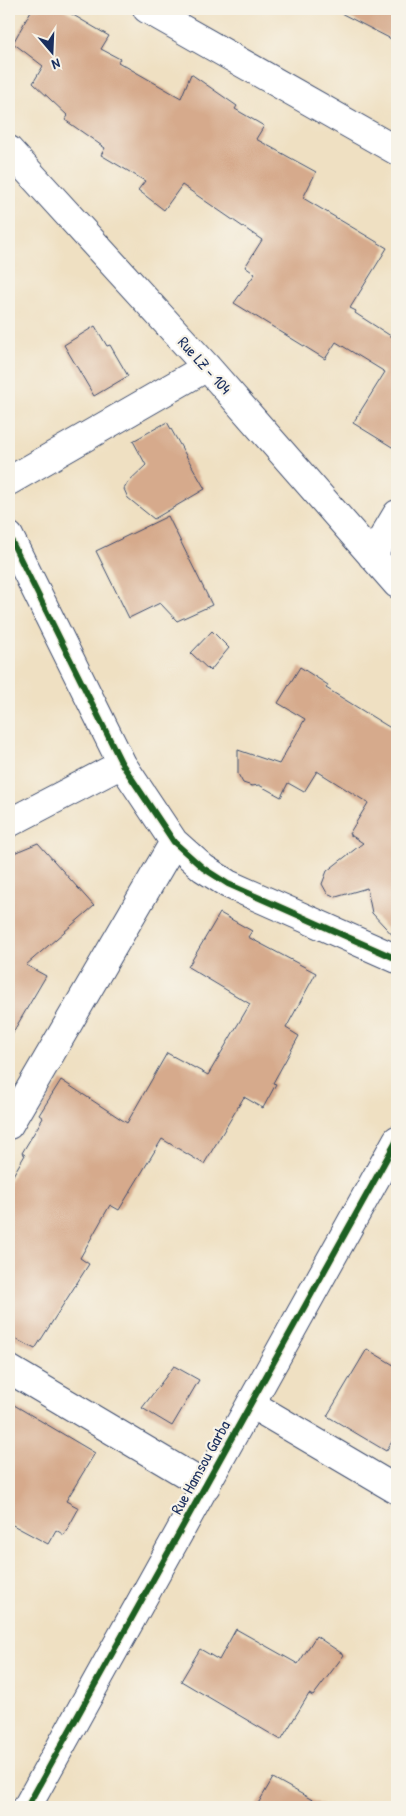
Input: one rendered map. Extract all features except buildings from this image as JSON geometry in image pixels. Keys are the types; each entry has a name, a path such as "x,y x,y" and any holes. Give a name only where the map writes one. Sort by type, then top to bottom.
{"street":[{"path":"147,9 397,151"},
{"name":"Rue LZ - 104","path":"9,150 207,366 397,584"},
{"path":"9,481 207,366"},
{"path":"372,556 397,514"},
{"path":"9,536 122,764 174,842 203,868 228,884 397,959"},
{"path":"9,823 122,764"},
{"path":"9,1125 174,842"},
{"name":"Rue Hamsou Garba","path":"28,1807 397,1140"},
{"path":"9,1370 206,1486"},
{"path":"251,1404 397,1490"}],"cycle path":[{"path":"9,536 122,764 174,842 203,868 228,884 397,959"},
{"path":"27,1807 397,1140"}]}
